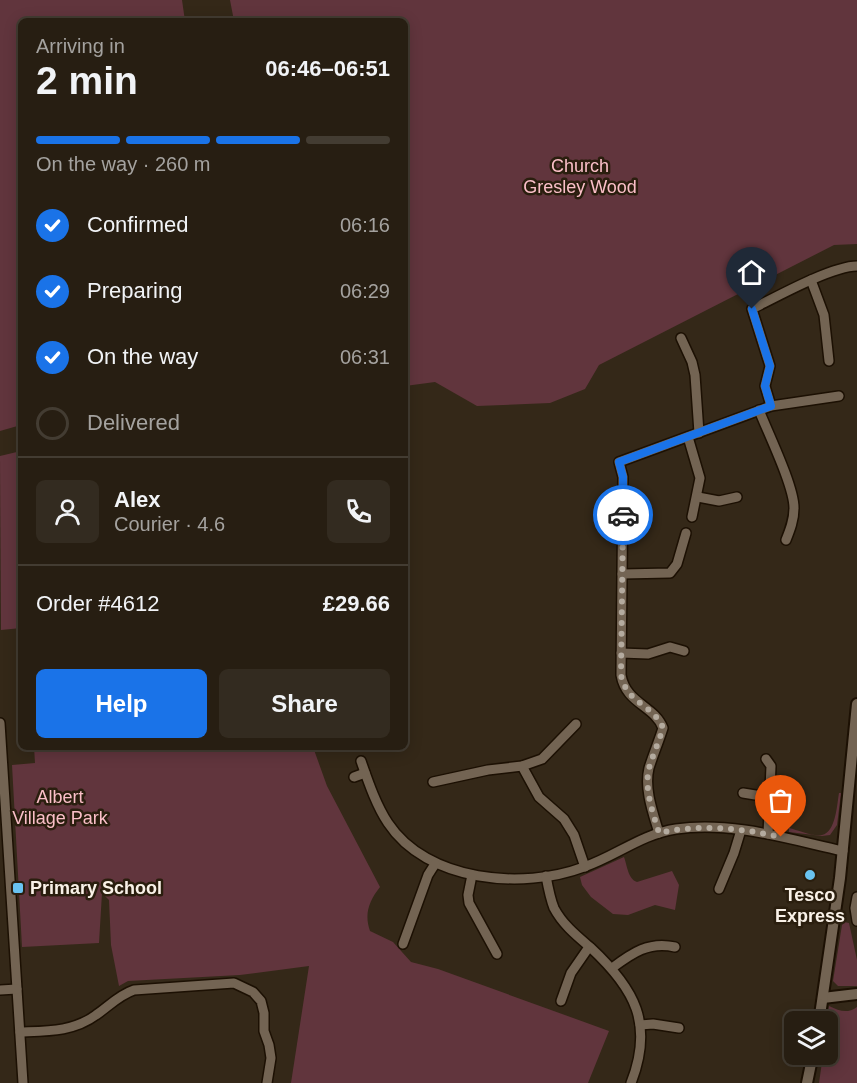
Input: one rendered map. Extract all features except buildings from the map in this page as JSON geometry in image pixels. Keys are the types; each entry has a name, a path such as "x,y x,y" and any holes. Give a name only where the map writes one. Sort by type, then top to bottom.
{"street":[{"path":"771,406 765,386 770,366 752,309 811,280 849,266 857,266"},
{"path":"811,280 824,315 830,361"},
{"path":"681,338 695,375 699,433"},
{"path":"659,833 652,811 648,780 649,768 663,728 660,720 633,699 623,687 621,653 623,477 619,462 771,406 839,396"},
{"path":"759,411 788,484 794,507 792,524 786,540"},
{"path":"688,437 700,478 698,497 692,516"},
{"path":"698,497 719,501 737,497"},
{"path":"622,574 670,573 677,564 686,533"},
{"path":"621,653 648,654 670,647 684,651"},
{"path":"821,1011 843,851 857,704"},
{"path":"0,723 2,793 23,1083"},
{"path":"433,782 488,770 522,766 542,759 562,732 576,724"},
{"path":"766,759 771,766 768,834"},
{"path":"361,760 388,824 415,851 435,864 472,875 514,878 546,876 585,867 639,840 659,833 687,828 741,830 843,851"},
{"path":"522,766 539,797 564,819 574,835 585,867"},
{"path":"354,777 365,773"},
{"path":"462,775 465,787"},
{"path":"743,794 768,797"},
{"path":"719,889 735,854 741,830"},
{"path":"403,944 411,919 435,864"},
{"path":"472,875 468,895 469,903 497,954"},
{"path":"546,876 550,895 558,914 570,930 612,968 628,988 640,1025 639,1054 630,1083"},
{"path":"857,897 855,908 857,921"},
{"path":"401,916 411,919"},
{"path":"612,968 633,953 647,947 666,944 675,946"},
{"path":"561,1001 571,973 590,947"},
{"path":"20,1032 58,1030 77,1026 96,1016 123,993 134,990 234,983 253,992 261,1001 270,1058 267,1083"},
{"path":"0,990 17,989"},
{"path":"823,998 857,994"},
{"path":"640,1025 653,1024 679,1028"},
{"path":"807,1083 811,1065"}],"green space":[{"path":"0,0 182,0 185,18 18,18 18,426 0,431"},
{"name":"Church Gresley Wood","path":"230,0 857,0 857,244 834,245 599,365 585,389 550,403 477,406 435,382 408,386 408,18 233,18"},
{"path":"18,452 18,628 1,630 0,456"},
{"name":"Albert Village Park","path":"34,750 314,750 327,786 380,887 369,908 367,919 370,931 393,942 411,962 438,969 609,1031 588,1083 291,1083 309,966 240,975 128,981 119,986 111,945 109,900 102,893 99,943 22,947 12,765 35,763"},
{"path":"839,793 841,793 837,825 830,835 822,836 789,832 789,828 814,835 827,833 835,817"},
{"path":"624,857 630,875 637,882 672,871 679,885 675,910 655,905 628,915 613,914 591,897 582,885 580,877"},
{"path":"844,922 849,923 857,960 857,986 838,986 833,981"},
{"path":"829,1006 843,1011 850,1011 857,1007 857,1083 819,1083 822,1065 838,1065 838,1011 828,1011"}],"way so far":[{"path":"623,515 621,675 623,687 633,699 660,720 663,728 649,768 648,780 652,811 659,833 687,828 721,828 781,837"}],"place":[{"name":"Tesco Express","path":"810,875"},
{"name":"Primary School","path":"18,888"}],"route":[{"path":"623,515 623,477 619,462 771,406 765,386 770,366 752,309"}]}
